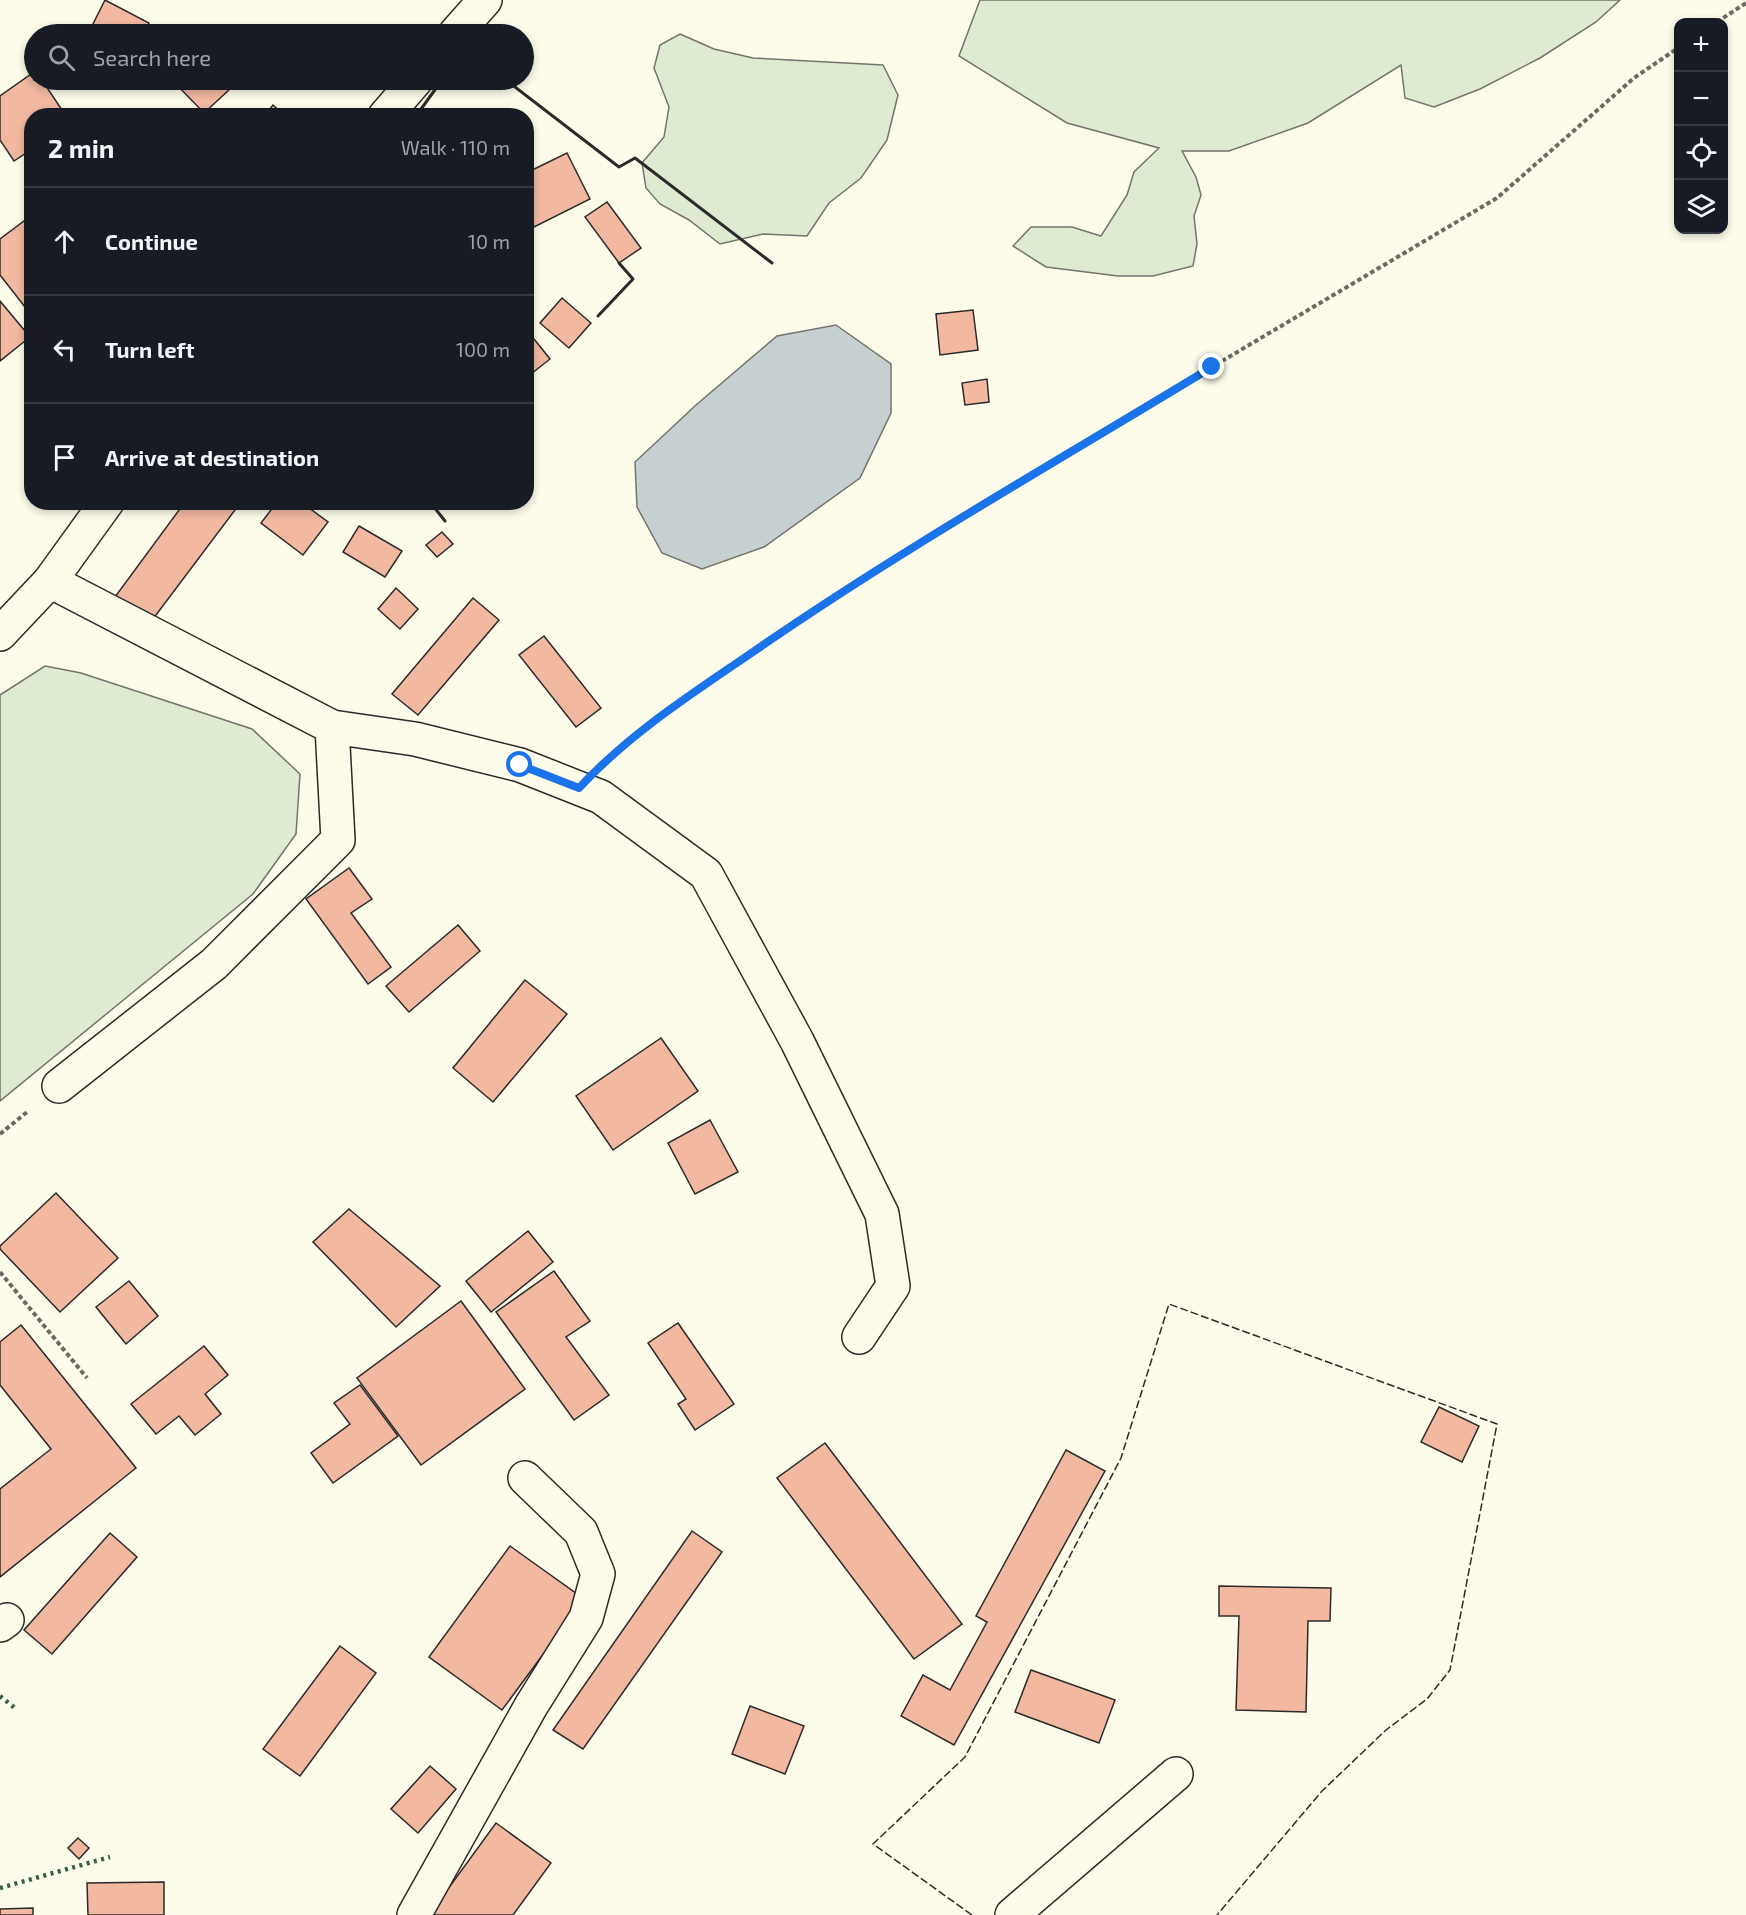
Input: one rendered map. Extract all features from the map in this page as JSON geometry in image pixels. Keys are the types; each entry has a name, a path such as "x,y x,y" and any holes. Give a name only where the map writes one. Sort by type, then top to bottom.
{"street":[{"path":"464,24 485,0"},
{"path":"392,108 407,90"},
{"path":"0,634 50,581 101,510"},
{"path":"50,581 333,727 415,739 520,765 601,797 706,874 797,1041 882,1214 893,1286 859,1337"},
{"path":"59,1086 214,964 338,840 333,727"},
{"path":"414,1915 531,1706 586,1618 598,1574 581,1532 525,1478"},
{"path":"1012,1915 1176,1774"}],"path":[{"path":"1723,18 1746,3"},
{"path":"579,788 609,756 661,715 810,612 1202,373 1497,198 1634,78 1674,51"},
{"path":"0,1272 87,1378"}],"green space":[{"path":"980,0 1620,0 1596,22 1540,58 1480,89 1434,107 1405,98 1401,65 1308,123 1229,151 1182,151 1196,177 1201,195 1194,216 1197,244 1193,266 1153,276 1118,276 1046,267 1013,246 1031,227 1072,227 1101,236 1127,195 1134,172 1159,148 1067,123 959,56"},
{"path":"680,34 714,49 753,58 883,65 898,95 887,140 861,178 829,203 807,236 763,234 720,244 689,220 660,204 646,188 642,163 664,137 669,107 654,68 660,45"},
{"path":"45,666 81,673 252,729 300,774 296,834 253,894 0,1101 0,695"}],"shaded area":[{"path":"836,325 891,364 891,413 860,478 764,547 702,569 662,553 637,507 635,462 696,405 777,336"}],"building":[{"path":"105,0 149,23 148,24 93,24"},
{"path":"24,79 24,90 49,90 61,108 24,108 24,154 14,161 0,140 0,96"},
{"path":"182,90 229,90 209,108 199,108"},
{"path":"567,153 590,199 534,227 534,169"},
{"path":"607,202 641,248 619,263 585,217"},
{"path":"24,221 24,306 0,275 0,239"},
{"path":"562,298 591,323 569,348 540,323"},
{"path":"0,301 24,330 24,342 0,361"},
{"path":"973,310 978,350 940,355 936,314"},
{"path":"534,339 550,359 534,372"},
{"path":"987,379 989,402 965,405 962,383"},
{"path":"179,510 235,510 147,627 112,601"},
{"path":"271,510 312,510 328,522 303,555 261,523"},
{"path":"359,526 402,551 385,577 343,552"},
{"path":"442,532 453,544 437,557 426,545"},
{"path":"396,588 418,609 400,629 378,609"},
{"path":"473,598 499,620 418,715 392,694"},
{"path":"544,636 601,708 576,727 519,655"},
{"path":"349,868 372,899 351,913 391,967 368,984 306,899"},
{"path":"458,925 480,951 409,1012 386,986"},
{"path":"525,980 567,1014 493,1102 453,1068"},
{"path":"661,1038 698,1091 613,1150 576,1096"},
{"path":"710,1120 738,1172 695,1194 668,1143"},
{"path":"56,1193 118,1258 60,1312 0,1249 0,1246"},
{"path":"349,1209 440,1286 396,1327 313,1242"},
{"path":"528,1231 553,1262 491,1312 466,1281"},
{"path":"554,1271 590,1321 566,1337 609,1395 574,1420 496,1312"},
{"path":"129,1281 158,1316 126,1344 96,1307"},
{"path":"461,1301 525,1389 421,1465 357,1378"},
{"path":"678,1323 734,1404 695,1430 678,1404 686,1399 648,1343"},
{"path":"21,1325 136,1468 0,1577 0,1489 51,1449 0,1385 0,1342"},
{"path":"204,1346 228,1375 205,1394 221,1414 195,1435 179,1416 156,1434 131,1404"},
{"path":"360,1385 398,1436 333,1483 311,1453 350,1424 334,1403"},
{"path":"1439,1407 1479,1426 1462,1462 1421,1442"},
{"path":"825,1443 962,1624 914,1659 777,1478"},
{"path":"1066,1450 1105,1471 954,1745 901,1716 923,1675 950,1690 987,1622 976,1616"},
{"path":"692,1531 722,1552 583,1749 553,1730"},
{"path":"110,1533 137,1557 52,1654 24,1630"},
{"path":"510,1546 584,1599 502,1710 429,1657"},
{"path":"1219,1586 1331,1588 1330,1621 1308,1621 1306,1712 1236,1710 1239,1616 1219,1616"},
{"path":"340,1646 376,1673 300,1776 263,1749"},
{"path":"1031,1670 1115,1700 1099,1743 1015,1712"},
{"path":"750,1706 804,1726 785,1774 732,1754"},
{"path":"430,1766 456,1789 418,1833 391,1809"},
{"path":"496,1823 551,1863 513,1915 429,1915"},
{"path":"78,1838 89,1848 79,1859 68,1848"},
{"path":"164,1882 164,1915 88,1915 87,1883"},
{"path":"33,1908 33,1915 0,1915 0,1909"}],"hedge":[{"path":"0,1696 16,1709"},
{"path":"0,1888 110,1857"}],"fence":[{"path":"972,1915 873,1844 965,1757 1121,1458 1169,1304 1497,1424 1450,1670 1427,1699 1386,1730 1322,1791 1217,1915"}],"wall":[{"path":"422,108 435,90"},
{"path":"519,90 619,167 635,158 772,263"},
{"path":"598,316 633,279 619,263"},
{"path":"436,510 445,521"}],"route":[{"path":"520,765 579,788 609,756 661,715 810,612 1212,367"}]}
